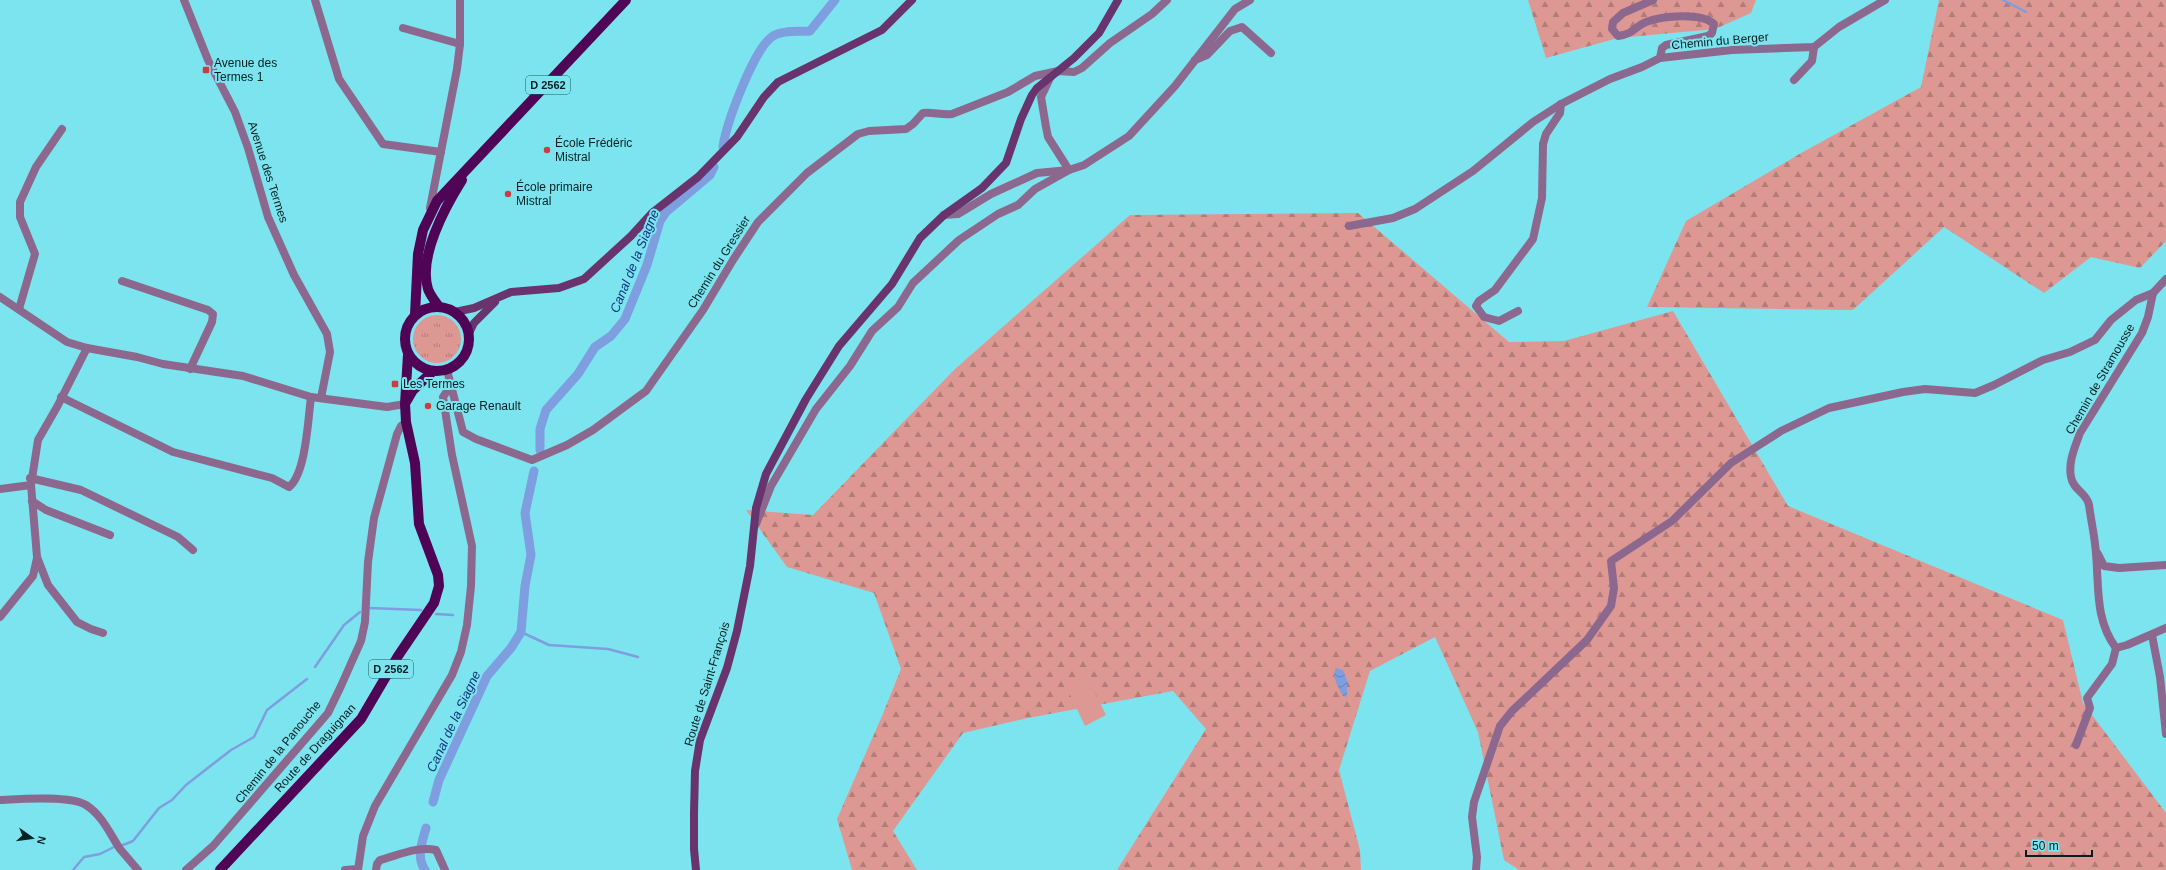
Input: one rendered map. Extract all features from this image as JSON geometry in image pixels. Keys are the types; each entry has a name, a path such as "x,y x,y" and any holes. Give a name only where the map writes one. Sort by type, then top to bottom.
{"main road":[{"name":"D 2562","path":"415,315 418,254 424,230 437,201 452,183 469,169 626,0"},
{"path":"455,312 474,308 511,292 559,288 584,279 631,236 652,214 698,177 732,142 764,97 778,82 882,30 912,0"},
{"name":"Route de Saint-François","path":"696,870 694,849 695,771 700,740 727,668 737,631 750,566 756,508 766,474 821,372 839,346 892,284 920,238 944,215 982,188 1006,163 1021,119 1032,95 1099,33 1118,0"},
{"name":"D 2562","path":"439,307 428,290 426,279 432,239 449,201 469,169"},
{"path":"469,333 485,311 501,296"},
{"path":"430,307 439,307 455,312 461,318 469,333 469,342 465,355 456,366 447,370 432,372 422,369 414,363 408,354 405,345 405,336 408,325 415,315 430,307"},
{"name":"Route de Draguignan","path":"220,870 361,719 398,656 434,604 439,586 438,575 419,524 415,463 406,422 404,404 408,354"},
{"path":"404,404 413,390 432,372"}],"street":[{"name":"Avenue des Termes","path":"184,0 208,60 235,112 248,148 268,217 294,275 327,334 330,352 321,398"},
{"path":"314,0 339,79 383,144 441,152"},
{"path":"424,230 435,189 460,44 460,0"},
{"name":"Chemin du Gressier","path":"447,370 452,384 463,432 476,439 532,460 567,445 593,430 646,391 703,310 758,222 807,173 858,134 869,131 906,129 913,124 922,113 932,112 945,115 952,114 1008,92 1035,76 1058,71 1074,72 1082,68 1110,43 1152,14 1167,0"},
{"path":"753,530 771,486 816,408 850,366 872,331 898,307 913,283 959,240 998,214 1018,205 1035,189 1069,170 1084,165 1129,136 1170,92 1235,10 1250,0"},
{"name":"Chemin du Berger","path":"1653,0 1623,13 1612,22 1612,29 1618,36 1630,34 1644,23 1661,18 1702,18 1709,19 1714,24 1712,33 1708,36 1666,45 1662,48 1660,58 1732,50 1814,47"},
{"path":"1794,80 1812,61 1814,47 1839,27 1885,0"},
{"path":"1194,60 1207,55 1230,31 1242,27 1271,53"},
{"path":"403,28 460,44"},
{"path":"1349,226 1393,218 1415,209 1473,171 1533,122 1561,104 1610,79 1642,67 1660,58"},
{"path":"1050,78 1041,97 1046,127 1048,136 1069,170"},
{"path":"1518,311 1509,318 1499,321 1484,317 1476,306 1479,300 1495,290 1533,239 1542,198 1544,144 1546,134 1560,113 1561,104"},
{"path":"19,309 35,254 20,216 20,202 36,167 62,129"},
{"path":"944,215 958,214 991,194 1036,173 1069,170"},
{"path":"432,239 438,211 435,189"},
{"path":"1476,870 1472,817 1474,802 1500,726 1512,711 1587,640 1611,606 1614,588 1612,561 1672,521 1730,463 1781,431 1829,408 1903,392 1925,390 1975,393 1994,386 2043,360 2070,352 2095,340 2111,320 2136,300 2153,293 2166,279"},
{"path":"122,280 208,310 213,314 212,322 190,369"},
{"name":"Chemin de Stramousse","path":"2116,648 2102,625 2099,605 2096,552 2088,502 2073,484 2071,476 2073,451 2080,433 2142,333 2148,317 2153,293"},
{"path":"0,297 67,342 87,348 190,369 243,376 311,397 386,407 404,404"},
{"path":"87,348 57,407 38,440 31,481 32,501 37,558 48,585 77,622 103,633"},
{"path":"345,870 358,869 363,836 375,806 452,675 461,652 467,625 471,586 472,546 452,455 443,397 452,384"},
{"path":"61,397 173,452 272,478 289,487 294,483 301,467 311,397"},
{"name":"Chemin de la Panouche","path":"186,870 196,866 244,813 328,713 361,641 365,622 368,562 374,518 397,434 401,426 406,422"},
{"path":"0,489 31,481 81,490 178,537 193,550"},
{"path":"32,501 46,510 110,535"},
{"path":"2096,552 2104,566 2119,568 2166,565"},
{"path":"0,617 33,576 37,558"},
{"path":"2076,745 2090,708 2086,698 2112,664 2116,648 2127,645 2166,628"},
{"path":"2152,634 2160,677 2166,734"},
{"path":"0,800 26,798 73,801 85,804 96,814 121,850 138,870"},
{"path":"376,870 377,864 380,860 413,850 425,849 436,850 446,870"}],"green space":[{"path":"1528,0 1756,0 1751,13 1715,29 1618,38 1546,58"},
{"path":"1939,0 2166,0 2166,241 2140,268 2091,257 2044,293 1944,227 1853,310 1647,307 1686,221 1803,152 1921,87"},
{"path":"1358,213 1509,342 1564,341 1673,311 1788,506 2063,620 2083,703 2166,813 2166,870 1519,870 1504,860 1478,732 1435,637 1370,671 1339,770 1360,850 1361,870 1117,870 1206,729 1173,691 1028,718 963,733 893,831 917,870 852,870 837,819 901,669 874,593 787,567 746,510 813,515 955,369 1130,215"},
{"path":"432,315 442,315 451,319 457,325 460,330 460,348 451,359 442,363 432,363 423,359 417,353 413,344 413,334 417,325 423,319"},
{"path":"1086,675 1106,715 1085,726 1065,684"}],"water":[{"path":"1336,668 1343,670 1347,680 1347,697 1343,696 1336,682 1334,675"}],"waterway":[{"name":"Canal de la Siagne","path":"723,147 729,122 742,87 758,55 766,43 777,34 810,31 835,0"},
{"path":"2003,0 2026,12"},
{"name":"Canal de la Siagne","path":"540,450 540,429 546,410 578,374 595,347 611,336 625,319 647,265 660,221 666,212 710,175 714,167"},
{"name":"Canal de la Siagne","path":"433,802 439,780 487,676 511,648 521,632 525,586 531,555 525,513 534,471"},
{"path":"369,608 421,610"},
{"path":"315,667 344,625 360,612"},
{"path":"436,614 453,615"},
{"path":"521,632 549,645 608,649 638,657"},
{"path":"123,845 133,841 159,808 172,800 186,785 231,750 254,737 267,710 307,679"},
{"name":"Canal de la Siagne","path":"425,870 422,865 420,855 426,828"},
{"path":"73,870 84,857 100,854 114,847"}],"place":[{"name":"Avenue des Termes 1","path":"206,70"},
{"name":"École Frédéric Mistral","path":"547,150"},
{"name":"École primaire Mistral","path":"508,194"},
{"name":"Les Termes","path":"395,384"},
{"name":"Garage Renault","path":"428,406"}]}
